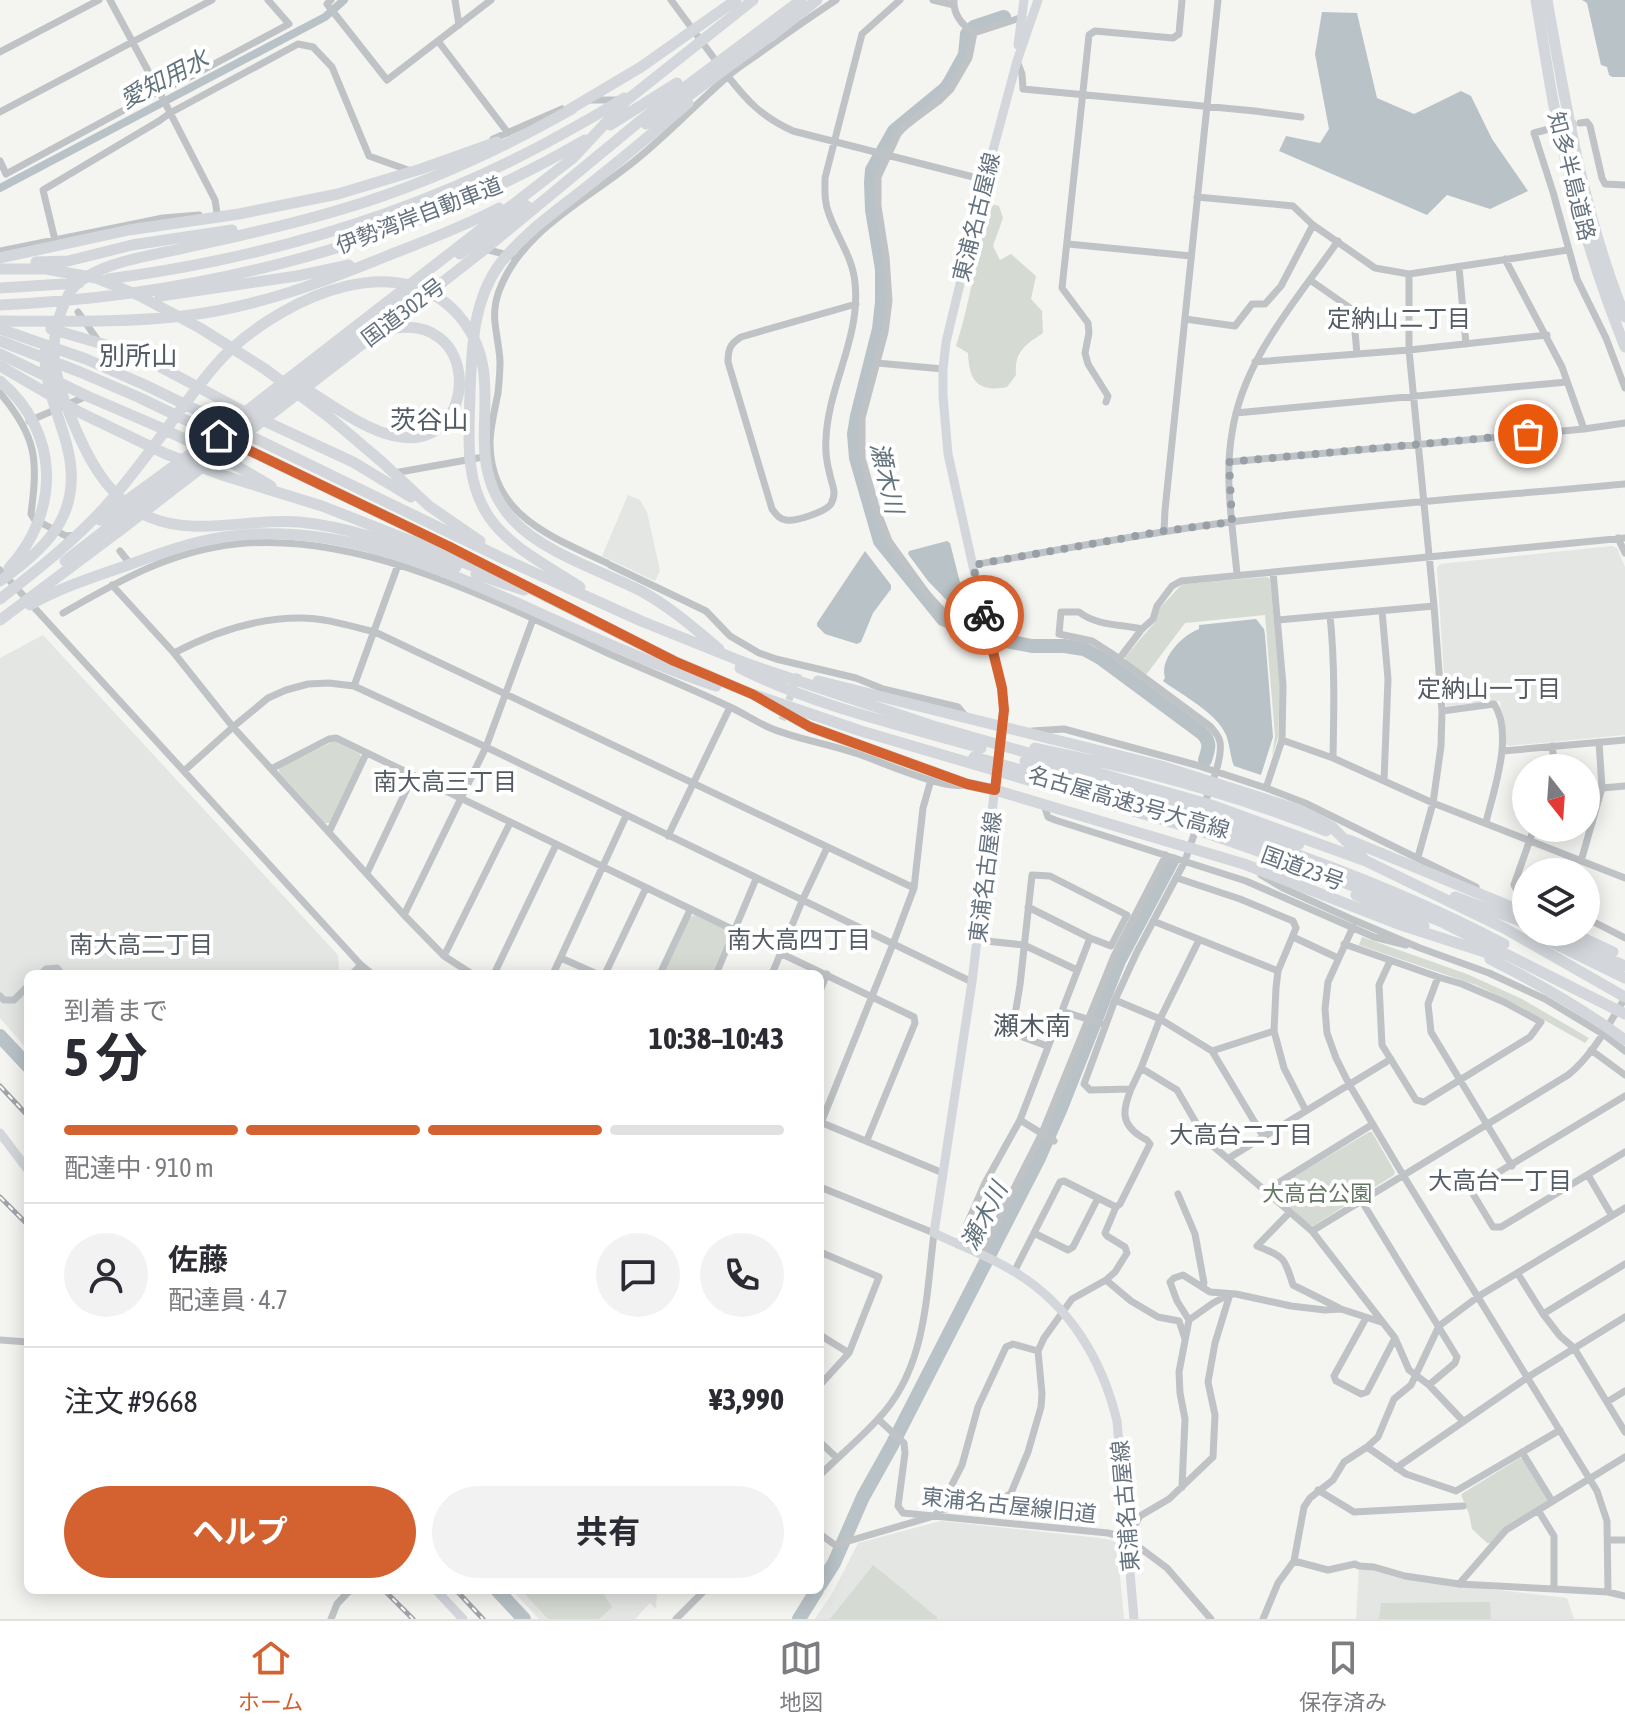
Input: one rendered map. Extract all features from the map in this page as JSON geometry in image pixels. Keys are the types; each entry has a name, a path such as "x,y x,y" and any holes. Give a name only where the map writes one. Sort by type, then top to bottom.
{"highway":[{"path":"4,581 46,544 59,526 70,492 69,456 49,394 45,350 59,304 74,287 96,273 124,263 360,204 452,170 572,109 653,59 736,0"},
{"name":"国道302号","path":"0,596 4,581 80,534 200,447 573,158 627,100 753,0"},
{"name":"伊勢湾岸自動車道","path":"0,288 85,282 196,266 297,242 409,205 513,160 603,111 676,64 763,0"},
{"name":"伊勢湾岸自動車道","path":"0,305 154,291 233,275 342,246 438,212 489,190 623,118 731,45 790,0"},
{"name":"国道302号","path":"0,622 485,249 675,93 801,0"},
{"path":"588,592 509,538 491,520 479,498 470,465 469,436 472,355 481,300 492,276 518,244 817,0"},
{"name":"知多半島道路","path":"1536,0 1557,123 1578,210 1625,347"},
{"name":"知多半島道路","path":"1547,0 1577,158 1599,244 1625,317"},
{"path":"0,611 472,246 773,34"},
{"path":"673,129 675,93"},
{"path":"0,258 129,230 239,214 338,194 468,153 572,109"},
{"path":"0,319 133,321 184,316 231,309 302,289 422,243 495,210 659,115"},
{"path":"0,267 68,261 132,245 241,229 360,204"},
{"path":"31,303 108,303 285,278 341,267 422,243"},
{"path":"0,267 46,269 115,284 295,382 309,390 364,424 399,437 418,437 428,433 450,416 460,391 460,371 453,353 434,335 417,328 398,327 380,331 362,341 308,378 296,385 274,400"},
{"path":"0,596 66,546 105,506 200,384 229,351 259,328 317,296 346,286 374,281 415,287 438,298 457,313 472,333 481,354 486,391 485,465 497,499 512,519 533,537 660,603 745,667 1214,777 1299,810 1332,827 1366,861"},
{"path":"56,316 53,354 56,375 68,410 85,449 102,477 120,499 140,513 162,522 188,526 280,521 346,529 536,594"},
{"path":"0,319 100,343 151,362 243,411 353,462 504,559"},
{"path":"0,329 86,359 205,412 504,559 745,667 933,726 1010,746 1142,772 1226,796 1312,825 1512,909"},
{"path":"0,341 80,372 192,423 499,571 674,661 752,694 861,731 1020,778 1047,791 1146,818 1298,871 1365,899 1502,965 1625,1040"},
{"path":"228,345 329,417 451,522 528,567 588,592"},
{"path":"0,354 218,455 273,488 344,522 499,571"},
{"path":"0,366 81,413 166,454 322,506 536,594"},
{"path":"0,381 21,402 34,423 44,451 47,478 44,504 36,530 4,581"},
{"path":"0,622 52,593 187,545 245,535 321,536 350,541 446,573 679,673 803,713 890,732"},
{"name":"名古屋高速3号大高線","path":"588,592 774,684 830,704 1226,820 1430,888 1512,921"},
{"name":"名古屋高速3号大高線","path":"536,594 711,671 791,700 890,732 1164,811 1358,876 1465,923 1582,988 1625,1016"},
{"path":"752,694 810,727 967,784 1244,864 1401,925 1516,962 1569,984"},
{"name":"国道23号","path":"1010,746 1211,805 1366,861 1504,928 1625,998"},
{"name":"国道23号","path":"1146,818 1198,830 1318,872 1430,917 1569,984 1625,1016"},
{"path":"1504,928 1512,928"},
{"name":"名古屋高速3号大高線","path":"1563,946 1625,978"},
{"path":"1579,946 1625,967"},
{"path":"1600,946 1625,958"}],"main road":[{"name":"東浦名古屋線","path":"1017,61 1024,0"},
{"name":"東浦名古屋線","path":"1038,0 1017,61 985,180 952,316 943,369 944,427 948,454 1002,688 1004,710 972,982 934,1233 985,1256 1040,1290 1057,1304 1087,1343 1105,1380 1117,1421 1134,1619"},
{"path":"0,1133 24,1165"},
{"path":"440,1594 463,1619"}],"street":[{"path":"0,52 99,0"},
{"path":"110,0 215,200 217,213"},
{"path":"0,112 212,0"},
{"path":"0,161 6,174 289,24 268,0"},
{"path":"455,0 459,25"},
{"path":"330,3 387,80 491,0"},
{"path":"671,0 751,104 775,123 793,131 985,180"},
{"path":"836,0 728,76 634,162 526,245 506,274 494,308 493,321 500,362 490,437 493,469 507,499 519,514 545,534 706,611 730,636 759,653 800,668 856,678 883,689 958,707 966,717"},
{"path":"856,304 741,337 731,343 728,362 772,509 783,519 790,521 821,512 833,501 835,491 826,454 827,429 856,304 853,269 828,213 824,196 825,178 862,34 900,0"},
{"path":"933,0 954,2 958,19 971,31"},
{"path":"1106,402 1108,396 1088,364 1085,353 1088,323 1062,288 1089,35 1095,31 1173,38 1179,34 1182,0"},
{"path":"1164,531 1218,0"},
{"path":"971,31 1033,16"},
{"path":"971,31 969,58 951,89 898,134 885,154 877,183 889,301 888,317 862,418 862,458 889,541 928,595 943,611 963,624 987,630"},
{"path":"438,41 508,133"},
{"path":"55,241 43,190 170,113 298,44 313,47 332,67 369,156 408,170"},
{"path":"1017,61 1023,89 1301,117"},
{"path":"0,251 163,218 217,213 327,193 451,157 575,103 627,100"},
{"path":"1580,123 1587,122 1590,126 1605,184 1625,185"},
{"path":"1549,129 1534,133 1568,250 1577,279 1606,338 1625,388"},
{"path":"1197,197 1293,206 1313,225 1375,268 1409,274 1568,250"},
{"path":"1185,319 1235,326 1252,304 1265,304 1281,286 1313,225"},
{"path":"1237,574 1229,462 1242,392 1276,327 1338,241"},
{"path":"1068,244 1191,256"},
{"path":"485,249 517,258"},
{"path":"1505,259 1562,367 1584,429"},
{"path":"1459,267 1466,344"},
{"path":"1409,274 1409,350 1442,711 1441,746 1433,803 1418,857"},
{"path":"1310,280 1353,310 1357,354"},
{"path":"78,312 100,343"},
{"path":"1255,362 1547,335"},
{"path":"877,363 943,369"},
{"path":"1236,413 1567,382"},
{"path":"0,393 23,423 33,454 35,472 31,514 34,519 66,536 80,534"},
{"path":"23,423 87,396"},
{"path":"1229,462 1625,423"},
{"path":"379,477 491,456"},
{"path":"973,565 1232,522 1625,484"},
{"path":"1119,659 1153,619 1157,606 1176,583 1237,574 1622,538 1625,553"},
{"path":"63,613 136,572 211,548 262,542 343,550 398,565 470,591 778,731 853,752 931,780 956,787 967,784"},
{"path":"120,551 136,572"},
{"path":"354,686 398,565"},
{"path":"0,570 4,581 26,600 367,970"},
{"path":"1266,788 1282,740 1283,685 1273,572"},
{"path":"112,585 174,653 233,727 404,915 444,956 466,970"},
{"path":"1278,620 1434,606"},
{"path":"1382,611 1388,679 1384,781"},
{"path":"1131,1089 1090,1090 1084,1084 1115,1000 1185,861 1214,777 1220,743 1210,726 1119,659 1092,641 1059,634 1061,612 1079,612 1114,626 1142,629"},
{"path":"1330,616 1335,695 1333,758"},
{"path":"174,653 203,638 263,621 302,618 337,622 375,632 914,888"},
{"path":"404,915 486,747 533,619"},
{"path":"184,771 268,698 308,684 354,686 972,982"},
{"path":"1442,711 1494,704 1499,711 1503,751 1486,822"},
{"path":"668,836 730,707"},
{"path":"778,731 782,720"},
{"path":"1027,732 1064,729 1123,744 1214,777 1266,788 1305,803 1418,857 1512,907"},
{"path":"271,769 336,738 734,930"},
{"path":"1282,740 1333,758 1433,803 1512,833"},
{"path":"1503,751 1625,740"},
{"path":"1582,858 1602,788 1599,742"},
{"path":"1552,746 1553,754"},
{"path":"329,832 366,754"},
{"path":"367,873 413,776"},
{"path":"824,1113 914,888 923,808 931,780"},
{"path":"1602,788 1625,786"},
{"path":"1044,805 1048,817 1055,820 1246,881 1353,927 1395,943 1420,948"},
{"path":"555,970 626,816"},
{"path":"444,956 510,823"},
{"path":"1532,842 1573,858"},
{"path":"496,970 556,845"},
{"path":"774,970 827,848"},
{"path":"985,1256 1048,1137 1088,1020 1114,956 1166,855"},
{"path":"1244,864 1283,888 1545,999 1603,1033 1625,1051"},
{"path":"1600,868 1625,878"},
{"path":"1028,907 1111,946 1127,915 1050,876 1032,875 1012,1033 1047,1046"},
{"path":"1177,878 1293,921 1296,928 1278,971 1274,1031 1284,1068 1306,1111"},
{"path":"718,970 756,879"},
{"path":"607,970 646,888"},
{"path":"662,970 690,910"},
{"path":"1153,921 1278,971"},
{"path":"1600,925 1625,938"},
{"path":"1353,927 1328,982 1325,1009 1327,1033 1336,1058 1403,1175 1597,1491 1607,1521 1608,1592"},
{"path":"1293,937 1338,958"},
{"path":"958,1245 985,1183 1020,1120 1090,938"},
{"path":"977,940 1024,945 1077,970"},
{"path":"824,1537 835,1545 850,1542 937,1513 1002,1500 1011,1493 1028,1452 1041,1407 1038,1351 1044,1338 1072,1299 1106,1280 1127,1253 1125,1247 1105,1233 1150,1144 1126,1123 1124,1106 1160,1019 1199,940"},
{"path":"1344,944 1462,984 1541,1022 1530,1037 1424,1102 1416,1100 1382,1045 1379,985 1390,961"},
{"path":"780,953 818,970"},
{"path":"561,958 588,970"},
{"path":"356,970 361,965"},
{"path":"824,973 914,1017 915,1023 867,1140"},
{"path":"824,981 827,974"},
{"path":"1438,977 1428,1004 1431,1032 1512,1166"},
{"path":"0,996 4,1000 14,1000 24,990"},
{"path":"1312,1231 1568,1075 1580,1065 1625,998"},
{"path":"1115,1000 1160,1019 1212,1051 1263,1136"},
{"path":"1062,1011 1104,1025"},
{"path":"1212,1051 1274,1031"},
{"path":"1591,1050 1625,1075"},
{"path":"1229,1158 1391,1059"},
{"path":"1141,1068 1177,1090 1206,1140 1312,1231 1395,1338 1409,1370 1429,1385 1463,1421"},
{"path":"1625,1096 1474,1187 1473,1194 1493,1227 1501,1227 1625,1152"},
{"path":"1020,1120 1048,1137"},
{"path":"824,1124 943,1173"},
{"path":"1265,1191 1373,1124"},
{"path":"1588,1175 1612,1216"},
{"path":"1014,1272 1060,1182 1064,1181 1116,1207"},
{"path":"824,1189 934,1233 919,1344 904,1384 878,1419 824,1471"},
{"path":"1178,1194 1195,1234 1204,1283 1202,1287"},
{"path":"1034,1233 1068,1250 1073,1247 1098,1198"},
{"path":"1361,1200 1457,1357 1455,1363 1429,1385"},
{"path":"1263,1619 1278,1583 1294,1561 1304,1507 1318,1490 1333,1480 1344,1462 1378,1437 1394,1399 1411,1385 1439,1326 1479,1296 1625,1208"},
{"path":"1290,1212 1257,1246 1284,1259 1293,1285 1341,1309 1383,1323"},
{"path":"824,1254 879,1277 849,1353 824,1381"},
{"path":"1543,1314 1624,1268"},
{"path":"1518,1274 1543,1314 1574,1348 1625,1432"},
{"path":"1189,1320 1170,1282 1183,1275 1210,1292 1291,1306 1341,1309"},
{"path":"1106,1280 1131,1301 1158,1317 1179,1321 1185,1339"},
{"path":"1182,1488 1185,1419 1179,1372 1189,1320 1230,1294"},
{"path":"1211,1619 1167,1568 1127,1538 1140,1516 1169,1499 1213,1457 1215,1415 1208,1382 1215,1343 1230,1294"},
{"path":"1396,1468 1528,1377 1625,1317"},
{"path":"1366,1318 1334,1376 1336,1381 1361,1394 1367,1392 1395,1338"},
{"path":"824,1337 849,1353"},
{"path":"0,1340 24,1342"},
{"path":"937,1513 962,1465 978,1407 1006,1347 1013,1344 1038,1351"},
{"path":"1607,1402 1625,1391"},
{"name":"東浦名古屋線旧道","path":"878,1419 902,1441 905,1453 898,1506 903,1513 937,1513 1127,1538"},
{"path":"1367,1447 1406,1474 1456,1491 1560,1430"},
{"path":"824,1446 837,1458"},
{"path":"1522,1452 1552,1501"},
{"path":"1459,1584 1506,1530 1625,1457"},
{"path":"1318,1490 1354,1512 1463,1506"},
{"path":"1538,1510 1554,1536 1554,1589"},
{"path":"1608,1540 1625,1540"},
{"path":"1294,1561 1328,1570 1355,1564 1459,1584 1608,1592 1625,1596"},
{"path":"331,1619 337,1604 346,1594"},
{"path":"676,1619 701,1594"}],"shaded area":[{"path":"1582,0 1625,0 1625,77 1612,77 1607,67 1601,65 1587,3"},
{"path":"1322,12 1357,13 1377,98 1414,114 1461,91 1471,96 1492,139 1528,191 1490,209 1447,195 1427,215 1279,151 1286,136 1320,143 1329,129 1315,54"},
{"path":"628,495 640,500 647,512 660,571 655,581 602,556"},
{"path":"947,541 964,598 960,600 962,613 928,581 908,554 909,551"},
{"path":"1612,546 1617,548 1625,567 1625,735 1508,746 1500,701 1446,706 1437,568 1440,564"},
{"path":"865,551 891,589 873,613 861,642 857,644 825,634 817,623"},
{"path":"1256,619 1265,635 1273,737 1261,775 1234,766 1227,739 1215,719 1163,681 1165,663 1173,649 1199,629 1199,625"},
{"path":"43,635 338,955 339,970 24,970 24,1045 0,1018 0,658"},
{"path":"941,1521 1099,1538 1117,1543 1124,1619 815,1619 858,1543"},
{"path":"1359,1568 1567,1598 1574,1619 1356,1619"},
{"path":"516,1594 657,1594 656,1609 650,1603 635,1619 539,1619"}],"green space":[{"path":"992,204 999,206 1003,218 993,246 1000,260 1011,254 1036,276 1031,299 1042,311 1043,333 1022,350 1017,360 1016,375 1007,387 997,388 988,388 977,382 970,371 968,353 956,346"},
{"path":"1270,579 1280,685 1278,738 1272,756 1275,736 1265,615 1185,623 1146,675 1125,657 1155,622 1160,608 1182,584"},
{"path":"334,741 361,757 330,823 325,823 279,772 279,768"},
{"path":"695,915 728,930 714,970 665,970 690,917"},
{"path":"1362,937 1467,974 1522,999 1589,1038 1585,1043 1476,985 1359,945"},
{"name":"大高台公園","path":"1372,1132 1394,1175 1313,1226 1274,1194 1275,1188"},
{"path":"1520,1458 1548,1498 1547,1501 1506,1526 1491,1543 1487,1543 1472,1529 1461,1495"},
{"path":"873,1565 937,1617 937,1619 830,1619"},
{"path":"525,1594 604,1594 612,1607 599,1619 548,1619"},
{"path":"1490,1602 1491,1619 1379,1619 1381,1603"}],"waterway":[{"name":"愛知用水","path":"0,188 325,17 344,0"},
{"name":"瀬木川","path":"1004,17 974,27 967,34 965,55 950,82 894,131 872,170 872,210 882,269 882,302 879,329 857,416 854,434 856,458 880,541 943,619 966,633 1032,646 1084,649 1202,733 1208,745 1205,760"},
{"name":"瀬木川","path":"824,1579 863,1497 1039,1158 1119,961 1172,861"},
{"path":"0,1036 24,1062"},
{"path":"501,1594 524,1619"},
{"name":"瀬木川","path":"799,1619 815,1594"}],"tunnel":[{"path":"1549,129 1580,123"},
{"path":"782,720 799,672"}],"railway":[{"path":"0,1086 24,1112"},
{"path":"0,1197 24,1221"},
{"path":"388,1594 413,1619"},
{"path":"460,1594 483,1619"}],"way so far":[{"path":"984,615 973,565 1232,522 1229,462 1528,434"}],"district":[{"name":"定納山二丁目","path":"1399,318"},
{"name":"別所山","path":"138,356"},
{"name":"茨谷山","path":"429,420"},
{"name":"定納山一丁目","path":"1489,688"},
{"name":"南大高三丁目","path":"445,781"},
{"name":"南大高四丁目","path":"799,939"},
{"name":"南大高二丁目","path":"141,944"},
{"name":"瀬木南","path":"1032,1026"},
{"name":"大高台二丁目","path":"1241,1134"},
{"name":"大高台一丁目","path":"1500,1180"}],"route":[{"path":"219,436 499,571 674,661 752,694 810,727 967,784 995,790 1004,710 1002,688 984,615"}]}
